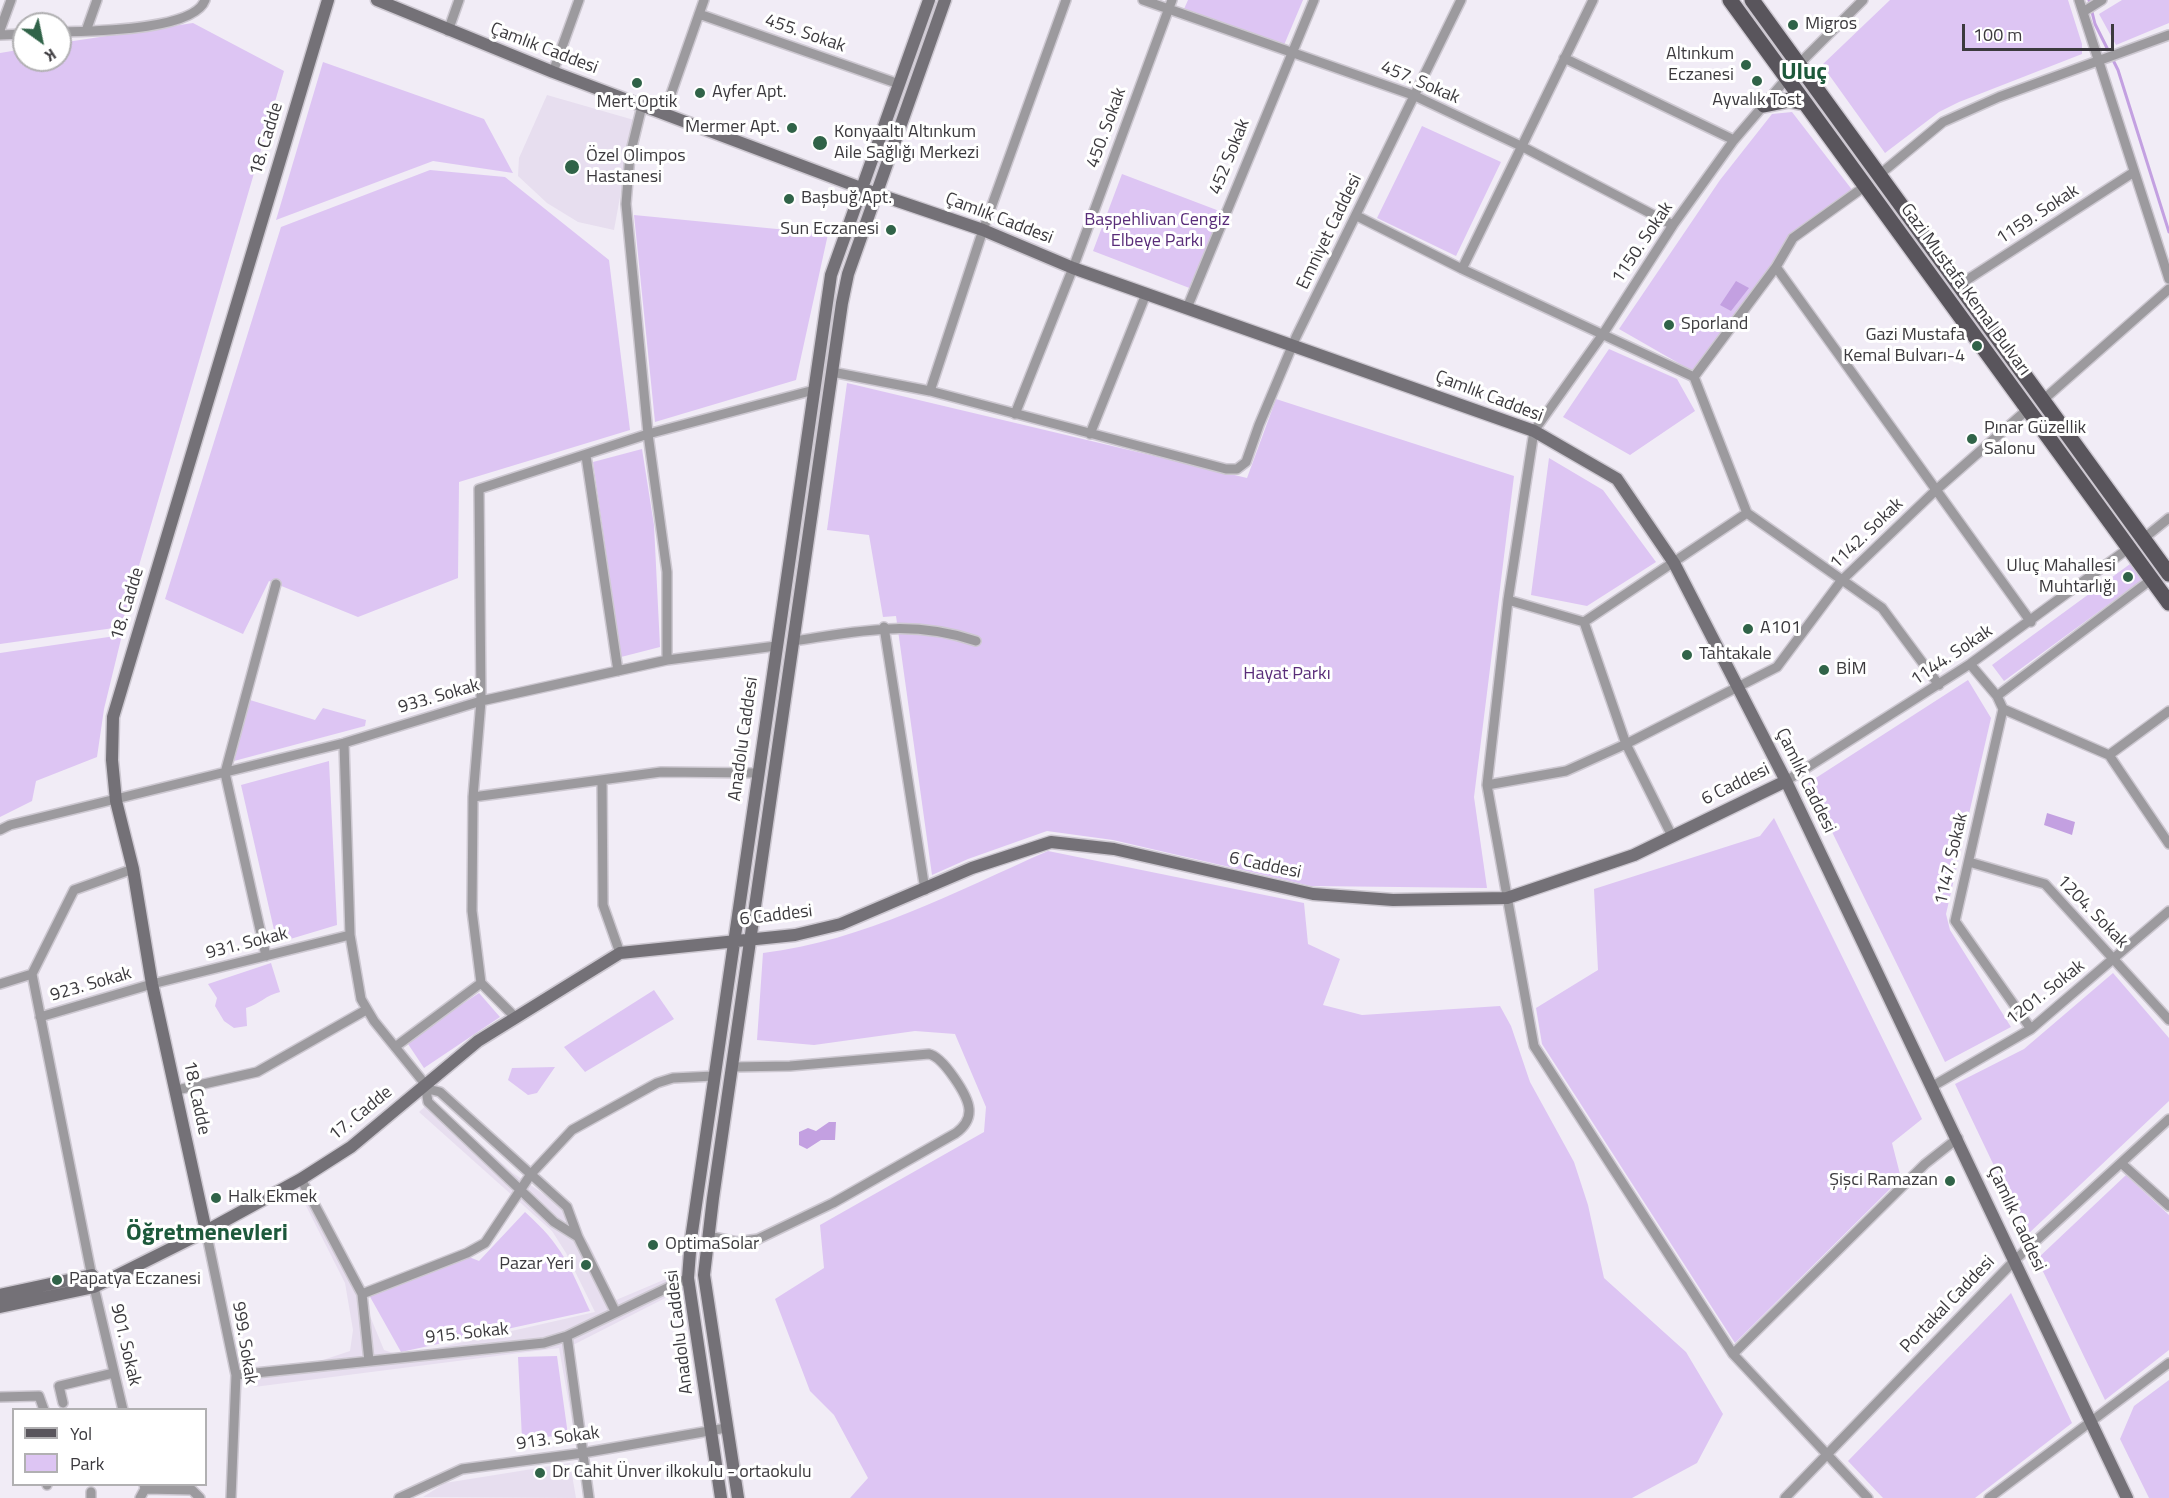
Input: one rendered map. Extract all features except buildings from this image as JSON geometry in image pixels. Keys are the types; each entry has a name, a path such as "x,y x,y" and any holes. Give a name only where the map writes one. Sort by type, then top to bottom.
{"main road":[{"name":"Gazi Mustafa Kemal Bulvarı","path":"1730,0 2169,603"},
{"name":"Gazi Mustafa Kemal Bulvarı","path":"1752,0 2169,574"},
{"path":"1764,105 1789,100 1804,103"}],"street":[{"path":"0,30 11,0"},
{"path":"86,31 97,0"},
{"path":"72,32 169,23 187,17 203,6 206,0"},
{"name":"18. Cadde","path":"206,1231 152,984 133,869 116,801 112,760 113,717 328,0"},
{"name":"Çamlık Caddesi","path":"377,0 448,31 553,72 877,194 983,230 1146,294 1534,431 1617,479 1674,563 1786,781 1958,1138 2127,1498"},
{"path":"448,31 459,0"},
{"path":"553,72 579,0"},
{"path":"664,114 704,0"},
{"name":"Anadolu Caddesi","path":"721,1498 688,1278 732,940 831,275 929,0"},
{"name":"Anadolu Caddesi","path":"738,1498 704,1275 708,1236 848,274 945,0"},
{"path":"930,391 983,230 1066,0"},
{"name":"457. Sokak","path":"1143,0 1171,4 1413,95 1523,147 1673,225"},
{"name":"452 Sokak","path":"1187,308 1291,51 1314,0"},
{"name":"Emniyet Caddesi","path":"1090,434 1226,469 1238,469 1246,462 1292,345 1461,0"},
{"path":"1462,269 1593,0"},
{"name":"1150. Sokak","path":"1534,431 1603,334 1673,225 1734,141 1786,78 1863,0"},
{"path":"2079,0 2101,61 2169,279"},
{"path":"2083,12 2099,2"},
{"name":"450. Sokak","path":"1015,414 1073,267 1171,4"},
{"name":"455. Sokak","path":"699,14 899,84"},
{"path":"1878,175 1943,122 1999,97 2169,35"},
{"path":"1564,58 1734,141"},
{"path":"642,106 630,155 626,204 648,434 667,572 667,660"},
{"name":"1159. Sokak","path":"1959,285 2134,172"},
{"path":"1694,377 1776,267 1793,238 1864,187"},
{"path":"1357,216 1462,269 1694,377 1747,513 1882,608 1939,685"},
{"path":"1776,267 2031,622"},
{"path":"2043,400 2169,289"},
{"path":"832,372 930,391 1090,434 1146,294"},
{"path":"516,1018 481,983 472,911 473,797 481,701 479,489 648,434 814,390"},
{"name":"1142. Sokak","path":"1487,785 1566,771 1626,744 1777,666 1841,581 1936,490 2028,409"},
{"path":"1534,431 1508,600 1487,785 1534,1046 1733,1354 1868,1498"},
{"path":"586,456 618,671"},
{"path":"1508,600 1584,622 1747,513"},
{"path":"2143,539 2169,518"},
{"name":"1144. Sokak","path":"1786,781 1970,664 2031,622 2129,548"},
{"path":"1997,696 2152,579"},
{"path":"266,956 225,773 276,584"},
{"path":"1584,622 1626,744 1672,836"},
{"path":"884,627 925,890"},
{"path":"793,641 884,627 950,633 975,641"},
{"name":"933. Sokak","path":"0,831 10,825 116,801 344,743 481,701 667,660 776,646"},
{"path":"1970,664 1997,696 2003,709 2109,754 2169,844"},
{"name":"1147. Sokak","path":"2003,709 1955,921 2031,1029"},
{"path":"2109,754 2169,711"},
{"path":"344,743 350,935 359,988 366,1010 426,1087 428,1102 554,1222 578,1236"},
{"path":"473,797 661,772 758,773"},
{"path":"602,780 603,905 620,953"},
{"name":"6 Caddesi","path":"732,940 795,934 841,924 972,868 1051,842 1114,849 1313,894 1393,900 1507,898 1634,855 1786,781"},
{"name":"1204. Sokak","path":"1969,862 2045,884 2169,1020"},
{"path":"0,984 32,974 74,890 133,869"},
{"name":"1201. Sokak","path":"1933,1086 2031,1029 2169,911"},
{"name":"931. Sokak","path":"152,984 350,935"},
{"name":"17. Cadde","path":"0,1307 18,1304 93,1281 206,1231 301,1179 351,1147 426,1087 478,1041 620,953 732,940"},
{"name":"901. Sokak","path":"32,974 93,1281 122,1408"},
{"path":"395,1047 481,983"},
{"name":"923. Sokak","path":"40,1017 152,984"},
{"path":"177,1090 257,1072 366,1010"},
{"path":"708,1236 746,1242 767,1235 834,1203 928,1149 962,1128 969,1116 969,1104 945,1063 929,1054 789,1066 732,1067"},
{"path":"362,1294 479,1247 489,1238 531,1174 572,1130 648,1087 673,1078 714,1076"},
{"path":"426,1087 440,1092 567,1207 578,1236 615,1311"},
{"name":"Portakal Caddesi","path":"1785,1498 2015,1260 2169,1119"},
{"path":"1733,1354 1925,1164 1958,1138"},
{"path":"2121,1163 2169,1206"},
{"path":"301,1179 362,1294 369,1361"},
{"name":"999. Sokak","path":"206,1231 236,1375 231,1498"},
{"name":"915. Sokak","path":"236,1375 544,1343 567,1336 688,1278"},
{"path":"0,1294 93,1281"},
{"path":"0,1314 18,1304"},
{"path":"567,1336 590,1498"},
{"path":"1989,1498 2169,1363"},
{"path":"63,1403 58,1386 113,1373"},
{"path":"0,1397 39,1396 43,1408"},
{"name":"913. Sokak","path":"399,1498 462,1469 583,1453 726,1428"},
{"path":"140,1498 145,1487 192,1490 201,1498"}],"shaded area":[{"name":"Özel Olimpos Hastanesi","path":"547,95 634,120 614,230 578,222 547,203 518,176 519,158"},
{"path":"1736,281 1749,288 1731,311 1720,305"},
{"path":"2047,813 2075,822 2072,835 2044,825"},
{"name":"Pazar Yeri","path":"432,1100 513,1173 561,1206 589,1244 616,1300 673,1276 679,1291 573,1345 586,1437 575,1438 559,1348 254,1387 248,1368 320,1361 350,1351 353,1330 345,1283 302,1198 311,1189 340,1243 384,1350 402,1356 595,1312 566,1253 552,1231 419,1112"},
{"path":"829,1122 836,1122 835,1140 821,1140 807,1149 799,1145 799,1132 808,1128 816,1131"},
{"name":"Dr Cahit Ünver ilkokulu - ortaokulu","path":"570,1463 576,1498 423,1497 445,1483"}],"green space":[{"path":"1188,0 1303,0 1284,45 1184,9"},
{"path":"1890,0 2068,0 2082,44 2082,54 1939,112 1885,153 1822,65"},
{"path":"2122,0 2169,0 2169,23 2116,45 2099,14"},
{"path":"193,23 284,71 121,627 0,644 0,53 12,51 12,72 72,72 72,41"},
{"path":"323,62 484,119 513,173 433,161 276,220"},
{"path":"1792,112 1853,191 1793,236 1694,372 1619,329 1720,180 1772,114"},
{"path":"1422,126 1501,162 1456,256 1377,218"},
{"path":"430,170 505,177 609,260 630,430 459,482 458,578 358,617 269,581 243,634 165,599 281,227"},
{"name":"Başpehlivan Cengiz Elbeye Parkı","path":"1122,174 1222,212 1192,289 1093,251"},
{"path":"634,215 828,234 796,380 655,422"},
{"path":"1609,349 1677,379 1695,411 1630,455 1563,417"},
{"name":"Hayat Parkı","path":"847,383 1247,478 1276,399 1514,476 1474,797 1487,888 1311,886 1113,840 1047,831 968,859 932,875 896,616 883,617 869,535 827,530"},
{"path":"642,449 654,525 660,647 621,657 593,462"},
{"path":"1549,458 1603,490 1656,562 1587,606 1531,595"},
{"path":"2130,564 2142,580 2004,681 1992,665"},
{"path":"122,635 104,709 97,757 36,781 32,801 0,817 0,653"},
{"path":"1968,680 1991,718 1946,914 1950,930 2011,1027 1945,1062 1808,783"},
{"path":"250,700 315,720 323,708 366,720 365,726 234,761"},
{"path":"329,761 337,925 277,943 241,785"},
{"path":"1774,818 1922,1119 1892,1143 1901,1178 1735,1343 1542,1044 1536,1008 1598,970 1594,889 1760,836"},
{"path":"1048,851 1304,903 1308,944 1340,959 1323,1005 1362,1015 1500,1006 1511,1026 1530,1082 1574,1162 1588,1205 1604,1278 1686,1352 1723,1414 1697,1463 1632,1498 850,1498 868,1478 834,1415 810,1391 775,1299 824,1268 820,1225 984,1132 986,1107 955,1034 915,1031 814,1045 757,1040 763,953 837,938 873,926 944,898"},
{"path":"271,963 280,992 246,1008 247,1026 234,1028 224,1021 215,1006 217,998 208,984"},
{"path":"2113,973 2169,1038 2169,1101 2027,1235 1955,1084 2024,1049"},
{"path":"654,990 674,1019 585,1072 564,1047"},
{"path":"479,993 500,1017 424,1068 406,1041"},
{"path":"555,1067 537,1093 528,1095 508,1080 512,1068"},
{"path":"2126,1175 2169,1215 2169,1350 2105,1400 2037,1259"},
{"path":"525,1212 557,1246 590,1311 401,1352 369,1295 469,1257 479,1261"},
{"path":"2011,1293 2072,1423 1975,1498 1883,1498 1848,1461"},
{"path":"557,1356 568,1435 522,1439 518,1357"},
{"path":"2169,1380 2169,1498 2149,1498 2120,1439 2134,1406"}],"waterway":[{"path":"2089,0 2095,24 2118,70 2169,232"}],"place":[{"name":"Migros","path":"1793,25"},
{"name":"Altınkum Eczanesi","path":"1746,65"},
{"name":"Ayvalık Tost","path":"1757,81"},
{"name":"Mert Optik","path":"637,83"},
{"name":"Ayfer Apt.","path":"700,93"},
{"name":"Mermer Apt.","path":"792,128"},
{"name":"Konyaaltı Altınkum Aile Sağlığı Merkezi","path":"820,143"},
{"name":"Özel Olimpos Hastanesi","path":"572,167"},
{"name":"Başbuğ Apt.","path":"789,199"},
{"name":"Sun Eczanesi","path":"891,230"},
{"name":"Sporland","path":"1669,325"},
{"name":"Gazi Mustafa Kemal Bulvarı-4","path":"1977,346"},
{"name":"Pınar Güzellik Salonu","path":"1972,439"},
{"name":"Uluç Mahallesi Muhtarlığı","path":"2128,577"},
{"name":"A101","path":"1748,629"},
{"name":"Tahtakale","path":"1687,655"},
{"name":"BİM","path":"1824,670"},
{"name":"Şişci Ramazan","path":"1950,1181"},
{"name":"Halk Ekmek","path":"216,1198"},
{"name":"OptimaSolar","path":"653,1245"},
{"name":"Pazar Yeri","path":"586,1265"},
{"name":"Papatya Eczanesi","path":"57,1280"},
{"name":"Dr Cahit Ünver ilkokulu - ortaokulu","path":"540,1473"}],"district":[{"name":"Uluç","path":"1804,73"},
{"name":"Öğretmenevleri","path":"207,1234"}]}
